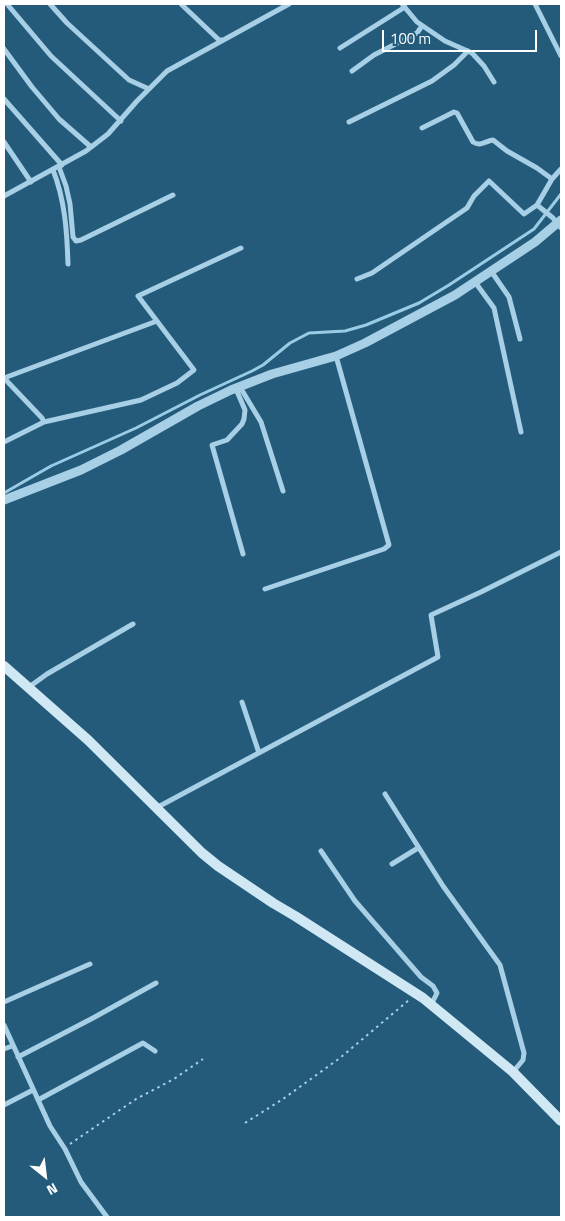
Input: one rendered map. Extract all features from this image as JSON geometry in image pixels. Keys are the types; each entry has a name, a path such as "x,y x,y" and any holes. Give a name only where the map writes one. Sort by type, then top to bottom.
{"main road":[{"path":"4,666 88,740 202,853 273,904 295,916 432,1005 514,1072 561,1122"}],"street":[{"path":"7,4 51,56 121,121"},
{"path":"50,4 67,23 129,80 149,89"},
{"path":"181,4 219,40 224,40"},
{"path":"4,196 60,166 108,134 167,71 289,4"},
{"path":"536,4 561,56"},
{"path":"340,48 404,6 422,26 444,41 472,53 484,66 494,82"},
{"path":"352,71 374,56 417,33 422,26"},
{"path":"4,50 59,119 91,147"},
{"path":"348,122 432,80 454,66 468,51"},
{"path":"4,100 60,166 70,204 72,230 76,240 81,240 173,194"},
{"path":"422,128 454,112 457,113 473,142 477,145 494,140 507,151 552,179"},
{"path":"4,142 31,182"},
{"path":"358,280 372,273 467,208 474,196 489,180 524,214 539,206 552,179 561,169"},
{"path":"53,170 59,186 67,230 68,264"},
{"path":"4,500 81,470 121,450 198,406 238,388 272,374 336,356 398,326 455,295 535,242 558,222 539,206"},
{"path":"4,442 44,422 141,400 177,383 194,370 138,296 241,248"},
{"path":"491,271 509,298 520,339"},
{"path":"475,282 494,308 521,432"},
{"path":"44,422 4,378 158,321"},
{"path":"265,589 389,545 384,520 336,356"},
{"path":"238,388 261,422 283,491"},
{"path":"238,388 244,410 244,420 227,440 212,445 243,554"},
{"path":"156,808 438,657 431,614 481,592 561,552"},
{"path":"29,687 47,674 133,624"},
{"path":"242,702 260,753"},
{"path":"385,794 443,886 500,965 524,1053 523,1060 514,1072"},
{"path":"392,864 418,848"},
{"path":"321,851 355,901 373,923 421,977 433,986 437,993 432,1005"},
{"path":"4,1002 90,964"},
{"path":"18,1057 156,983"},
{"path":"4,1025 50,1126 64,1147 81,1182 107,1217"},
{"path":"38,1100 143,1043 155,1051"},
{"path":"4,1050 12,1046"},
{"path":"4,1105 33,1090"}],"path":[{"path":"245,1123 340,1058 401,1009 416,994"},
{"path":"64,1147 76,1141 136,1099 174,1079 203,1059"}],"waterway":[{"path":"4,493 51,466 136,428 252,371 263,365 290,343 309,333 345,331 366,325 419,303 534,229 561,194"}]}
